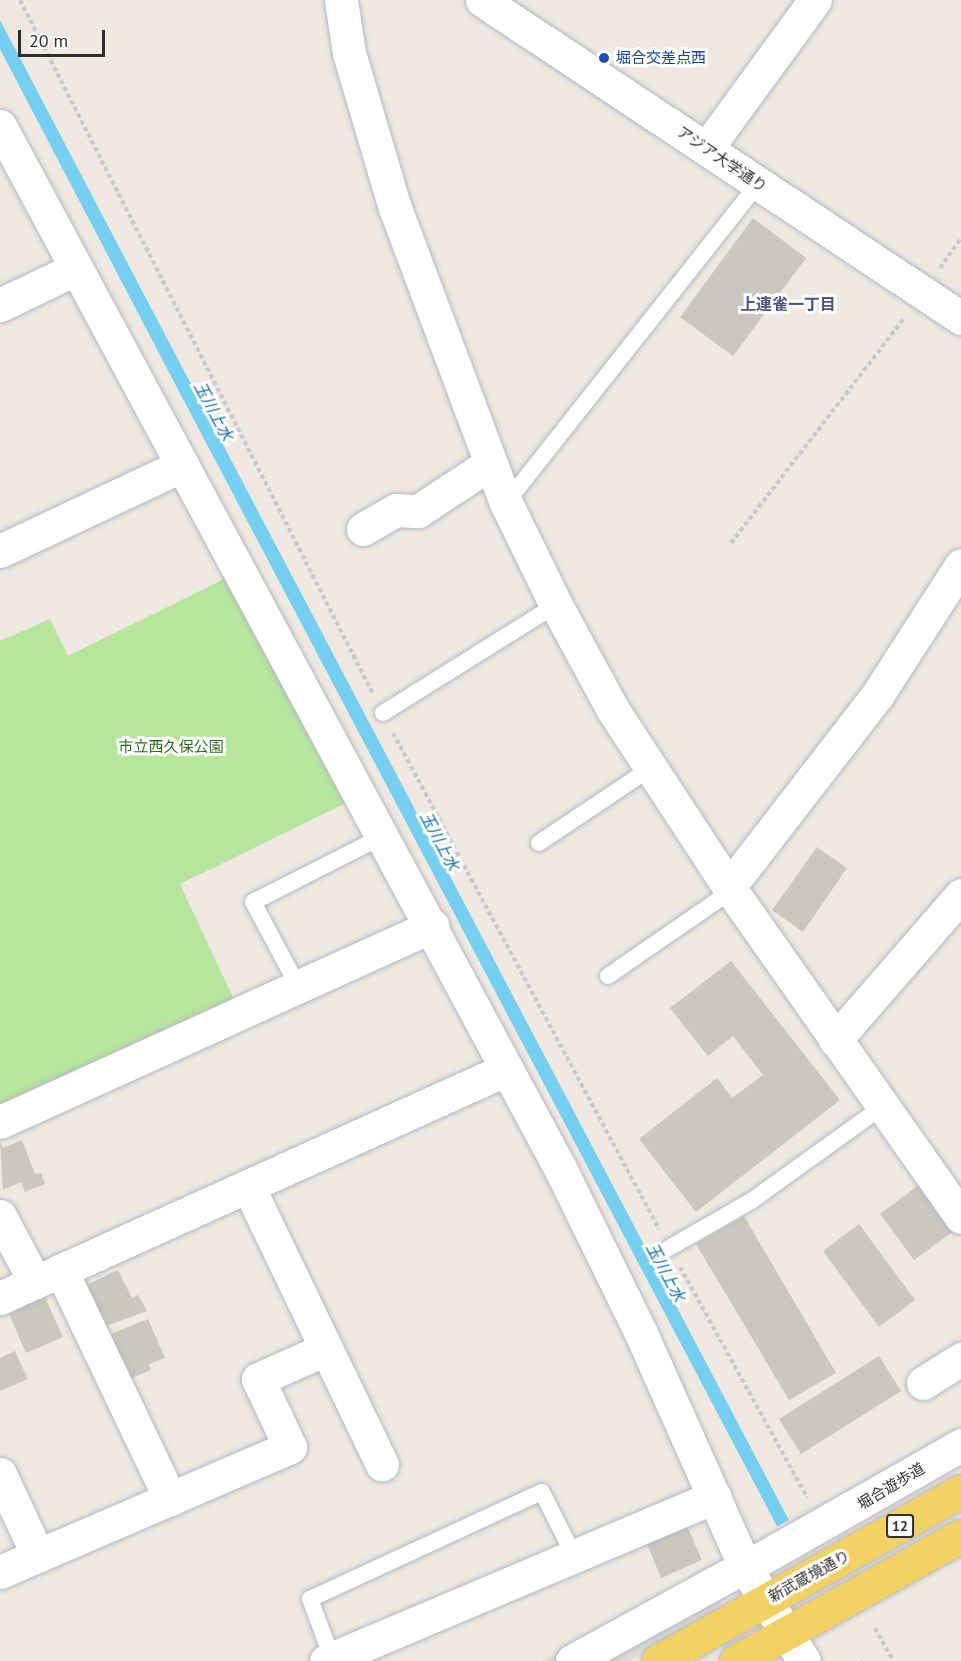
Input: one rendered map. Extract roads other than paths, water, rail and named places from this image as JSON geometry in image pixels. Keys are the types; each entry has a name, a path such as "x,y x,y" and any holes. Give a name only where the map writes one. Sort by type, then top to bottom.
{"main road":[{"name":"新武蔵境通り","path":"658,1661 961,1491"},
{"name":"12","path":"736,1661 859,1595 961,1536"}],"street":[{"path":"341,0 349,53 395,208 490,463 506,502 556,605 613,710 729,887 835,1040 958,1204"},
{"name":"アジア大学通り","path":"482,0 961,318"},
{"path":"707,148 815,0"},
{"path":"0,126 75,269 433,926 640,1331 745,1567 771,1597 793,1630 804,1661"},
{"path":"0,305 75,269"},
{"path":"363,529 396,510 418,511 490,463"},
{"path":"0,551 183,465"},
{"path":"729,887 878,694 961,566"},
{"path":"835,1040 961,895"},
{"path":"0,1122 433,926"},
{"path":"0,1298 507,1069"},
{"path":"248,1186 382,1464"},
{"path":"0,1216 48,1276 170,1499"},
{"path":"0,1572 290,1447 258,1379 326,1349"},
{"path":"923,1383 961,1359"},
{"name":"堀合遊歩道","path":"572,1661 743,1568 818,1517 961,1445"},
{"path":"0,1474 39,1556"},
{"path":"329,1659 715,1497"}],"lane":[{"path":"506,502 759,183"},
{"path":"383,713 556,605"},
{"path":"539,843 651,768"},
{"path":"298,986 253,902 385,835"},
{"path":"608,976 718,900 729,887"},
{"path":"669,1248 751,1201 883,1106"},
{"path":"329,1659 310,1599 542,1492 574,1556"}],"water":[{"path":"0,20 863,1661 848,1661 173,380 0,49"}],"place":[{"name":"堀合交差点西","path":"604,58"}],"district":[{"name":"上連雀一丁目","path":"788,304"}],"water label":[{"name":"玉川上水","path":"214,411"},
{"name":"玉川上水","path":"440,841"},
{"name":"玉川上水","path":"666,1272"}],"park label":[{"name":"市立西久保公園","path":"171,747"}]}
